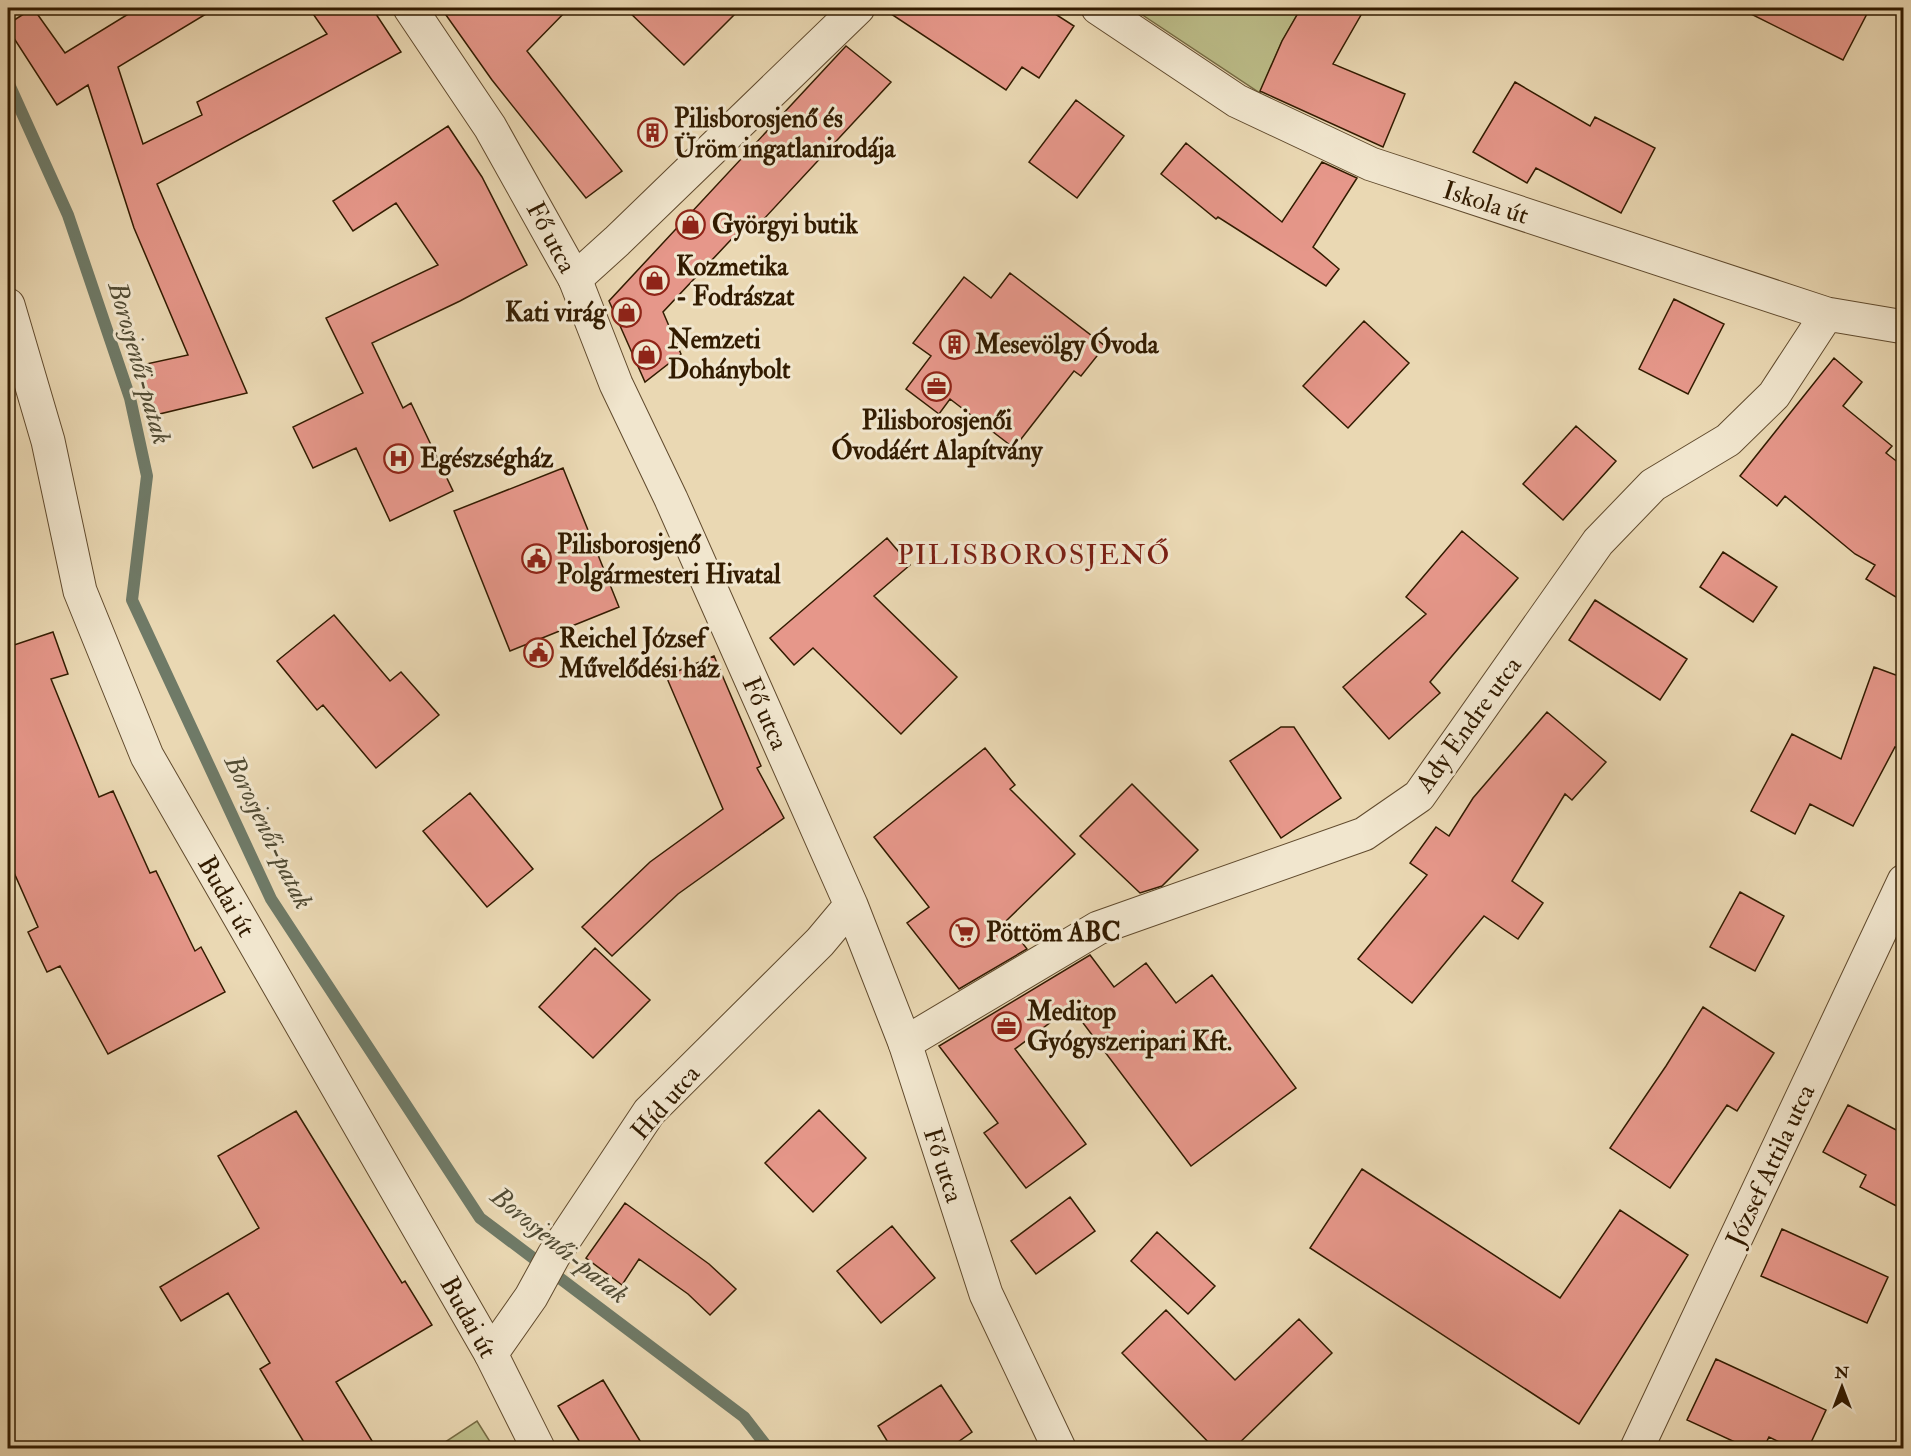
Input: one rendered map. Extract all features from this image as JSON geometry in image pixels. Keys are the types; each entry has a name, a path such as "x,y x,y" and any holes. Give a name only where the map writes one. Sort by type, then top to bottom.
{"street":[{"name":"Fő utca","path":"410,8 490,127 575,279 616,384 671,499 851,905 905,1043 986,1294 1059,1449"},
{"path":"575,279 858,8"},
{"name":"Iskola út","path":"1098,8 1237,101 1371,164 1827,314 1904,327"},
{"name":"Budai út","path":"8,305 48,441 80,591 147,756 491,1354 538,1449"},
{"name":"Ady Endre utca","path":"905,1043 1098,928 1364,834 1419,796 1598,542 1653,485 1728,440 1774,395 1827,314"},
{"name":"József Attila utca","path":"1636,1449 1904,881"},
{"name":"Híd utca","path":"491,1354 531,1298 554,1255 649,1112 820,942 851,905"}],"green space":[{"path":"1132,8 1301,8 1282,41 1260,93"},
{"path":"477,1421 494,1448 436,1448"}],"building":[{"path":"33,8 65,53 138,8 216,8 118,67 143,144 202,115 197,102 327,34 309,8 372,8 401,52 157,184 247,393 151,416 137,366 188,355 134,228 88,85 57,105 8,29 8,24"},
{"path":"441,8 569,8 527,51 622,171 586,198 492,80"},
{"path":"625,8 741,8 684,65"},
{"path":"882,8 1046,8 1074,26 1039,78 1022,67 1006,90"},
{"path":"1301,8 1365,8 1333,64 1405,94 1383,147 1260,91 1282,41"},
{"path":"1739,8 1870,8 1843,60"},
{"path":"846,46 891,82 749,235 742,228 663,312 681,354 645,382 609,301"},
{"path":"1515,82 1590,126 1595,117 1655,148 1621,213 1536,168 1527,183 1473,152"},
{"path":"1076,100 1124,136 1077,198 1029,162"},
{"path":"448,126 482,177 527,265 460,301 372,343 403,408 411,403 453,491 390,521 356,448 313,468 293,427 363,393 326,318 438,265 396,203 353,231 333,201"},
{"path":"1186,143 1282,222 1322,162 1357,178 1313,247 1339,269 1326,286 1218,217 1216,219 1161,174"},
{"path":"1010,273 1105,346 1081,376 1074,371 1014,448 950,399 939,414 906,389 931,356 913,343 964,277 991,298"},
{"path":"1674,299 1724,324 1688,394 1639,369"},
{"path":"1364,321 1409,363 1348,428 1303,386"},
{"path":"1834,358 1862,382 1843,406 1892,446 1886,453 1904,467 1904,602 1866,579 1875,565 1855,554 1785,496 1777,506 1740,476"},
{"path":"1576,426 1616,461 1563,520 1523,484"},
{"name":"Pilisborosjenő Polgármesteri Hivatal","path":"563,468 619,607 510,651 454,511"},
{"path":"1462,531 1518,578 1430,682 1440,693 1389,739 1343,687 1426,614 1406,597"},
{"path":"887,538 910,565 874,596 957,677 901,734 813,648 794,665 770,638"},
{"path":"1723,552 1777,587 1753,622 1700,587"},
{"path":"1595,600 1687,659 1660,700 1569,640"},
{"path":"334,615 390,681 401,672 439,715 376,768 323,705 317,710 277,661"},
{"path":"53,632 68,674 51,679 99,797 113,791 150,873 156,871 195,951 201,947 225,992 108,1054 60,966 47,972 28,932 38,927 8,859 8,647"},
{"path":"714,656 761,766 757,768 784,818 678,894 612,956 582,927 650,862 723,809 666,676"},
{"path":"1874,667 1904,678 1904,750 1895,747 1853,826 1810,804 1795,834 1751,811 1792,734 1841,759"},
{"path":"1547,712 1606,762 1572,800 1565,794 1512,881 1543,903 1518,939 1484,916 1412,1003 1358,959 1427,875 1410,863 1436,827 1449,836 1473,798"},
{"path":"1281,727 1294,727 1341,798 1281,838 1230,761"},
{"path":"985,748 1015,785 1010,789 1075,854 1006,921 1027,949 959,989 907,923 929,907 874,837"},
{"path":"1132,784 1198,850 1162,886 1140,893 1080,836"},
{"path":"470,793 533,869 487,907 423,831"},
{"path":"1740,892 1784,916 1755,971 1710,947"},
{"path":"595,948 650,1000 593,1058 539,1007"},
{"path":"1090,955 1114,987 1146,963 1176,1003 1212,975 1296,1088 1191,1166 1071,1007 1015,1049 1086,1144 1026,1188 984,1133 998,1123 939,1046"},
{"path":"1703,1007 1774,1053 1737,1111 1727,1105 1670,1188 1610,1148"},
{"path":"1848,1105 1904,1134 1904,1210 1860,1187 1866,1175 1823,1152"},
{"path":"819,1110 866,1158 813,1212 765,1163"},
{"path":"296,1111 402,1283 405,1281 432,1325 336,1382 377,1449 308,1449 260,1369 270,1363 228,1293 181,1321 160,1287 259,1228 218,1156"},
{"path":"1362,1169 1560,1298 1620,1210 1688,1255 1579,1424 1310,1248"},
{"path":"1070,1197 1095,1231 1036,1274 1011,1241"},
{"path":"625,1203 709,1264 736,1289 710,1315 688,1294 639,1259 622,1285 586,1258"},
{"path":"892,1226 935,1278 881,1323 837,1271"},
{"path":"1782,1229 1888,1277 1867,1323 1761,1276"},
{"path":"1157,1232 1215,1286 1188,1314 1131,1261"},
{"path":"1166,1310 1235,1380 1299,1319 1332,1353 1233,1449 1215,1449 1122,1353"},
{"path":"1716,1359 1826,1410 1808,1449 1794,1449 1769,1437 1763,1449 1750,1449 1687,1420"},
{"path":"603,1380 645,1449 584,1449 558,1406"},
{"path":"941,1385 972,1432 948,1449 892,1449 878,1426"}],"waterway":[{"name":"Borosjenői-patak","path":"8,82 68,215 130,398 147,476 132,600 271,899 480,1218 744,1417 768,1448"}],"place":[{"name":"Pilisborosjenő és Üröm ingatlanirodája","path":"653,133"},
{"name":"Györgyi butik","path":"691,224"},
{"name":"Kozmetika - Fodrászat","path":"655,281"},
{"name":"Kati virág","path":"627,312"},
{"name":"Mesevölgy Óvoda","path":"954,344"},
{"name":"Nemzeti Dohánybolt","path":"647,354"},
{"name":"Pilisborosjenői Óvodáért Alapítvány","path":"937,386"},
{"name":"Egészségház","path":"399,458"},
{"name":"Pilisborosjenő Polgármesteri Hivatal","path":"536,559"},
{"name":"Reichel József Művelődési ház","path":"538,653"},
{"name":"Pöttöm ABC","path":"965,932"},
{"name":"Meditop Gyógyszeripari Kft.","path":"1006,1026"}],"district":[{"name":"PILISBOROSJENŐ","path":"1034,554"}]}
